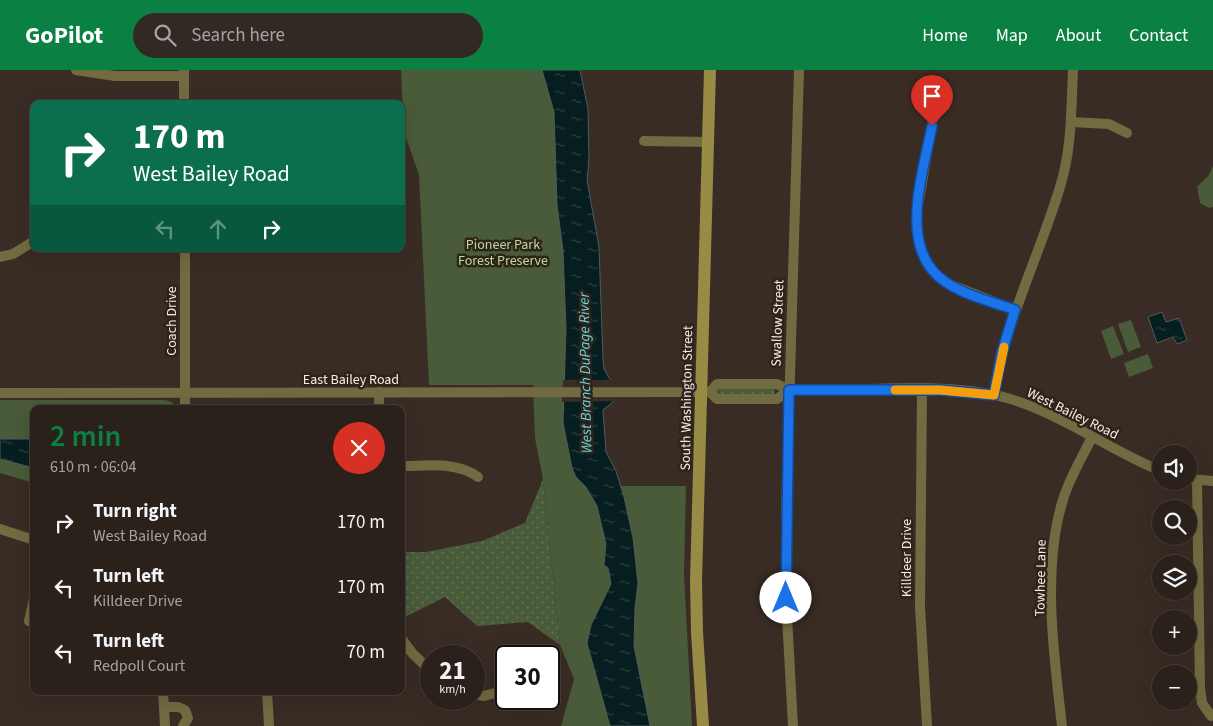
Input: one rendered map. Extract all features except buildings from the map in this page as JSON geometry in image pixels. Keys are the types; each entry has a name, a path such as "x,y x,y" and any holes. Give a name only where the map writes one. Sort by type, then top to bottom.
{"main road":[{"name":"South Washington Street","path":"703,726 697,641 696,581 706,392 710,70"}],"street":[{"path":"76,70 115,76 184,73 184,100"},
{"name":"Swallow Street","path":"793,726 786,598 789,390 799,70"},
{"path":"994,395 1002,352 1015,310 1060,188 1069,148 1072,122 1073,70"},
{"path":"938,89 916,218 920,246 930,268 946,283 1015,310"},
{"path":"1072,122 1109,124 1127,133"},
{"path":"644,141 708,142"},
{"path":"0,257 13,254 30,243"},
{"name":"Coach Drive","path":"185,252 185,405"},
{"name":"West Bailey Road","path":"789,390 777,399 716,399 706,392 719,384 777,384 789,390 922,390 994,395 1038,410 1152,467"},
{"name":"Killdeer Drive","path":"922,390 920,607 927,726"},
{"path":"379,392 379,405"},
{"name":"East Bailey Road","path":"0,393 706,392"},
{"name":"Towhee Lane","path":"1062,726 1053,627 1053,547 1056,526 1068,485 1092,437"},
{"path":"405,466 454,466 470,471 478,477"},
{"path":"1197,479 1213,481"},
{"path":"1193,490 1200,688 1202,703 1211,716"},
{"path":"0,530 30,539"},
{"path":"28,620 30,613"},
{"path":"405,643 420,661"},
{"path":"163,695 165,726"},
{"path":"267,695 269,726"},
{"path":"164,707 178,707 185,710 188,718 183,726"}],"green space":[{"name":"Pioneer Park Forest Preserve","path":"401,70 565,70 588,464 621,486 686,486 684,574 692,726 561,726 574,679 560,645 543,479 535,438 533,385 429,385 419,175 405,135 405,100 402,100"},
{"path":"1213,166 1213,207 1209,208 1200,203 1197,187 1209,175"},
{"path":"1131,320 1141,347 1128,352 1118,324"},
{"path":"1113,326 1124,354 1111,359 1101,331"},
{"path":"1148,354 1153,368 1129,377 1124,363"},
{"path":"720,388 774,388 775,391 774,395 720,395 718,391"},
{"path":"0,400 165,400 172,402 174,405 30,405 30,482 0,473"},
{"path":"543,479 560,645 528,622 477,626 445,597 405,617 405,552 426,552 482,541 525,523"}],"water":[{"name":"West Branch DuPage River","path":"542,70 580,70 588,109 589,160 587,180 599,247 604,369 611,381 613,402 603,410 606,452 616,471 633,538 638,583 634,646 650,726 610,726 587,643 591,625 611,584 608,568 604,565 606,544 597,506 586,487 576,477 572,468 563,423 566,329 563,251 557,205 554,112"},
{"path":"1162,312 1166,322 1179,318 1187,340 1177,344 1173,337 1157,343 1148,317"},
{"path":"0,439 30,439 30,467 0,459"}],"pier":[{"path":"563,380 614,380 616,401 562,402"}],"slow traffic":[{"path":"895,390 940,390 994,395 1004,347"}],"route":[{"path":"786,598 789,390 940,390 994,395 1002,352 1015,310 957,289 946,283 930,268 917,238 916,218 932,126"}]}
